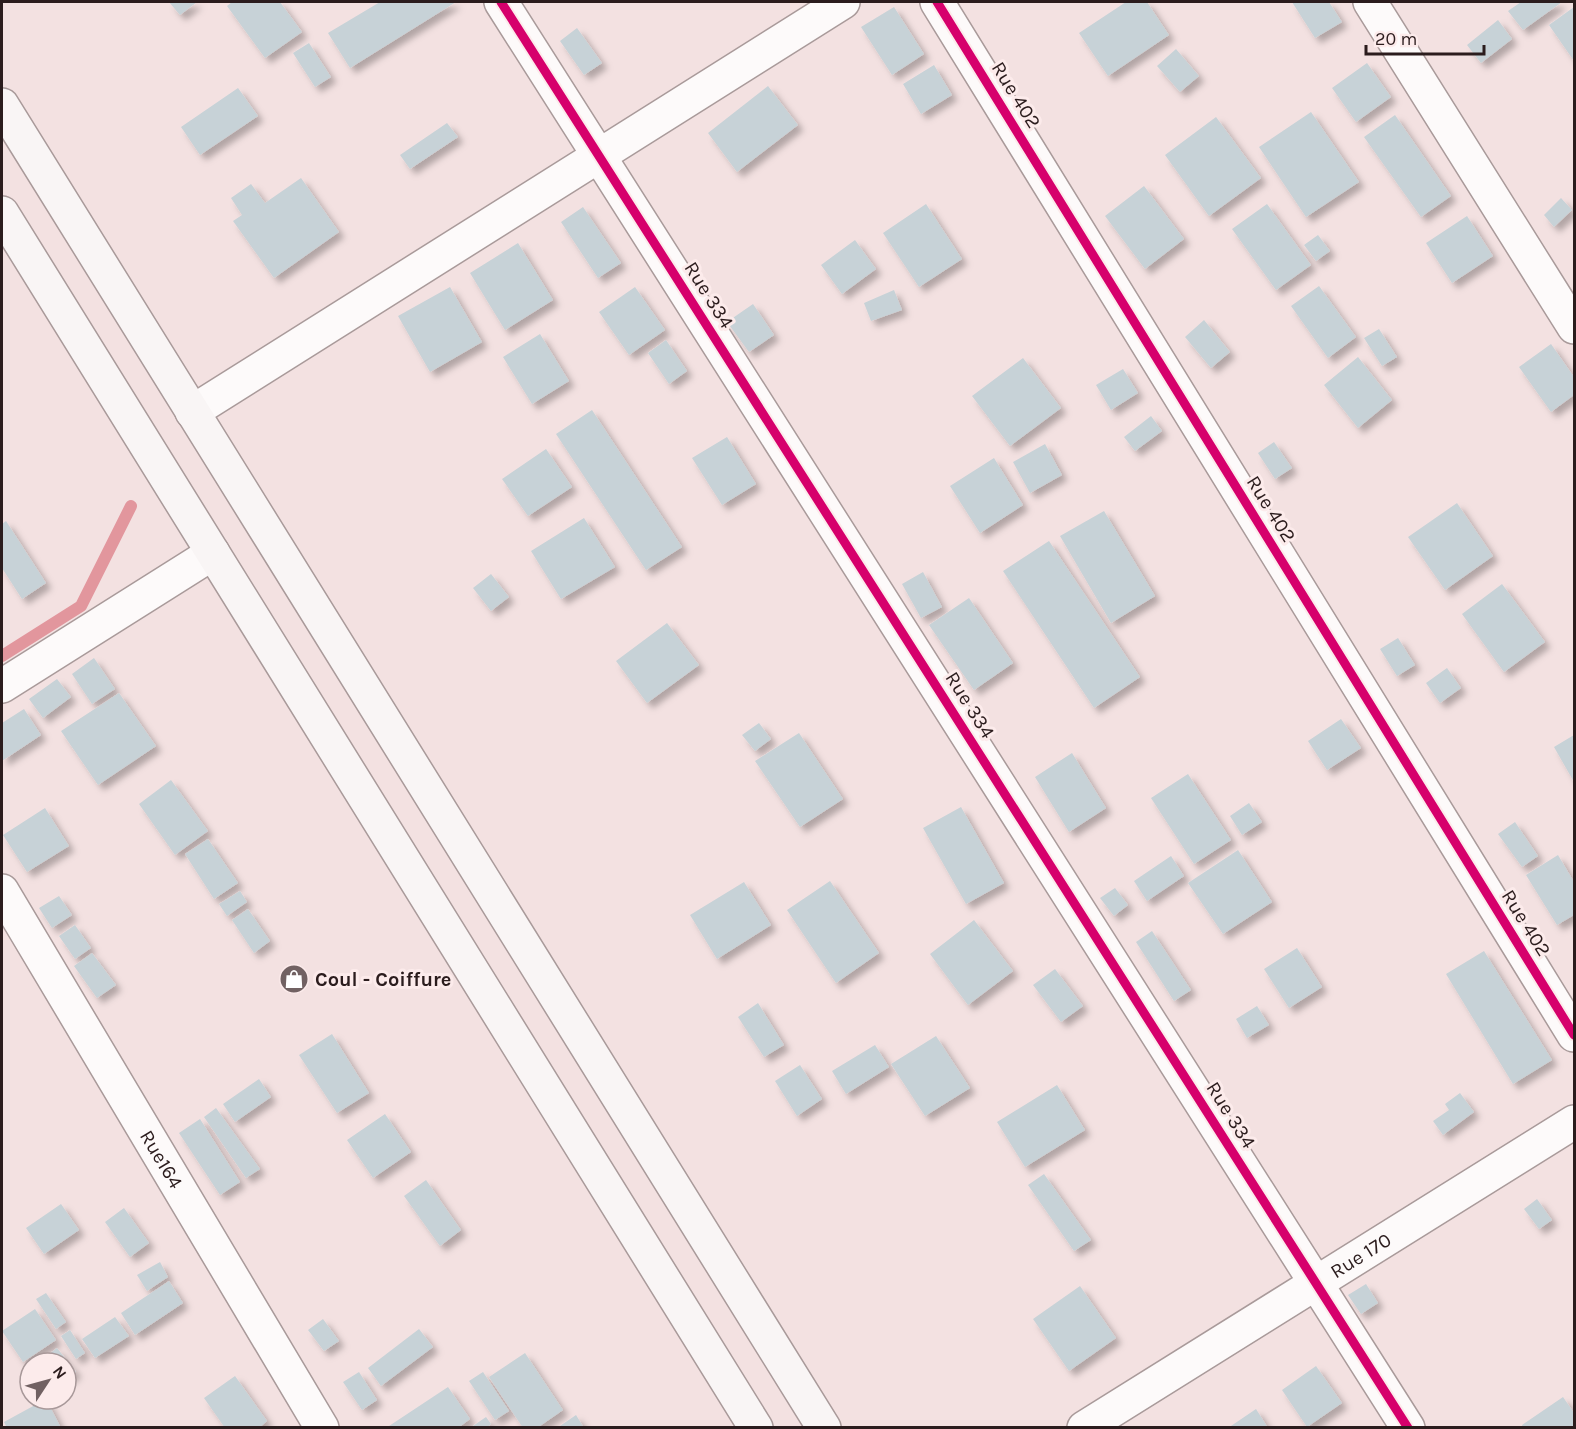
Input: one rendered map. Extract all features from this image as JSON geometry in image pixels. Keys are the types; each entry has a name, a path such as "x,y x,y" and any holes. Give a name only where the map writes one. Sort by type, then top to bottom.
{"main road":[{"path":"2,105 824,1428"},
{"path":"2,213 756,1428"}],"street":[{"name":"Rue 334","path":"501,2 1408,1428"},
{"path":"192,412 843,2"},
{"name":"Rue 402","path":"937,2 1575,1035"},
{"path":"1370,2 1575,327"},
{"path":"2,686 213,553"},
{"name":"Rue164","path":"2,891 322,1428"},
{"name":"Rue 170","path":"1084,1428 1575,1122"}],"building":[{"path":"169,2 197,2 180,15"},
{"path":"232,2 280,2 302,32 265,58 227,6"},
{"path":"380,2 456,2 350,68 328,33"},
{"path":"1126,2 1147,2 1169,35 1108,76 1079,33"},
{"path":"1292,2 1329,2 1342,22 1315,38"},
{"path":"1521,2 1562,2 1523,30 1508,11"},
{"path":"894,7 924,54 892,75 861,27"},
{"path":"1574,7 1574,61 1549,25"},
{"path":"1498,20 1512,39 1481,63 1467,45"},
{"path":"577,28 602,63 584,75 560,41"},
{"path":"309,43 331,77 315,87 293,53"},
{"path":"1176,49 1199,76 1180,92 1157,66"},
{"path":"1367,63 1391,97 1356,122 1332,88"},
{"path":"934,65 952,95 921,114 903,84"},
{"path":"768,86 798,125 737,172 708,133"},
{"path":"238,88 258,116 200,155 181,127"},
{"path":"1311,112 1359,182 1306,217 1259,147"},
{"path":"1395,115 1451,196 1421,217 1364,137"},
{"path":"1216,117 1261,178 1209,216 1165,155"},
{"path":"447,123 458,137 410,169 400,155"},
{"path":"301,178 339,232 274,278 233,221 242,215 231,198 251,184 265,203"},
{"path":"1144,186 1184,239 1145,269 1105,216"},
{"path":"1561,198 1572,210 1554,227 1544,215"},
{"path":"926,204 962,259 919,287 883,233"},
{"path":"1267,204 1311,265 1276,290 1232,229"},
{"path":"583,207 621,263 598,278 561,222"},
{"path":"1467,216 1493,256 1452,283 1426,243"},
{"path":"1318,235 1330,251 1316,261 1304,245"},
{"path":"855,240 876,269 842,294 821,265"},
{"path":"518,243 553,300 505,330 470,273"},
{"path":"1319,286 1356,337 1328,358 1291,306"},
{"path":"450,287 482,342 430,372 398,316"},
{"path":"635,287 665,330 629,355 599,312"},
{"path":"894,290 902,310 871,321 864,303"},
{"path":"753,304 774,335 749,352 727,322"},
{"path":"1204,320 1230,352 1211,368 1185,337"},
{"path":"1379,329 1397,357 1382,366 1364,338"},
{"path":"540,334 569,381 532,404 503,357"},
{"path":"666,340 687,371 669,384 648,353"},
{"path":"1551,344 1574,377 1574,395 1551,412 1519,367"},
{"path":"1358,357 1392,400 1358,428 1324,385"},
{"path":"1023,358 1061,408 1010,446 972,396"},
{"path":"1123,369 1138,393 1111,410 1096,385"},
{"path":"592,410 682,547 646,570 556,434"},
{"path":"1151,416 1162,431 1135,451 1124,437"},
{"path":"727,437 756,484 722,505 692,458"},
{"path":"1274,442 1292,468 1275,479 1258,453"},
{"path":"1045,444 1062,475 1030,493 1013,462"},
{"path":"546,449 572,487 528,516 502,479"},
{"path":"994,458 1023,505 980,533 950,486"},
{"path":"1457,503 1493,556 1445,590 1408,537"},
{"path":"1104,511 1155,596 1111,623 1060,536"},
{"path":"584,518 615,567 561,599 531,551"},
{"path":"6,521 46,583 22,599 2,568 2,524"},
{"path":"1049,541 1140,677 1094,708 1003,571"},
{"path":"923,572 942,607 921,618 902,584"},
{"path":"491,574 509,597 491,611 473,588"},
{"path":"1502,584 1545,642 1504,672 1462,614"},
{"path":"969,598 1013,663 974,690 929,625"},
{"path":"667,623 699,665 647,703 616,661"},
{"path":"1398,638 1415,665 1397,676 1380,649"},
{"path":"94,658 115,689 92,704 72,674"},
{"path":"1447,668 1461,688 1440,703 1426,683"},
{"path":"57,679 71,697 43,718 29,699"},
{"path":"119,693 156,746 98,785 61,731"},
{"path":"24,709 41,735 2,761 2,723"},
{"path":"1341,719 1361,748 1327,770 1308,741"},
{"path":"759,723 771,739 755,751 742,735"},
{"path":"799,733 843,799 800,827 755,761"},
{"path":"1574,735 1574,782 1554,747"},
{"path":"1072,753 1106,808 1069,832 1035,777"},
{"path":"1188,774 1231,840 1194,864 1151,798"},
{"path":"171,780 208,831 175,855 139,804"},
{"path":"1249,803 1262,822 1242,835 1230,816"},
{"path":"961,807 1004,883 966,904 923,828"},
{"path":"45,808 69,846 27,872 3,835"},
{"path":"1515,822 1538,856 1522,867 1498,834"},
{"path":"208,839 238,883 214,899 185,854"},
{"path":"1238,850 1272,902 1223,934 1188,883"},
{"path":"1558,855 1574,882 1574,915 1557,925 1526,875"},
{"path":"1171,856 1184,876 1147,901 1134,881"},
{"path":"830,881 879,953 836,983 787,910"},
{"path":"744,882 771,925 717,959 690,915"},
{"path":"1115,888 1128,905 1114,916 1100,898"},
{"path":"240,891 247,902 227,916 219,904"},
{"path":"59,896 72,915 52,928 39,908"},
{"path":"248,909 270,941 254,953 232,920"},
{"path":"974,920 1013,971 968,1005 930,954"},
{"path":"75,925 91,948 75,959 59,936"},
{"path":"1152,931 1191,990 1174,1001 1136,942"},
{"path":"1297,948 1322,987 1289,1008 1264,969"},
{"path":"1484,951 1552,1060 1513,1084 1446,974"},
{"path":"92,953 116,985 97,998 74,966"},
{"path":"1055,969 1083,1006 1061,1022 1033,985"},
{"path":"758,1003 784,1045 764,1057 738,1017"},
{"path":"1257,1006 1269,1025 1247,1038 1236,1019"},
{"path":"332,1034 369,1093 337,1113 299,1055"},
{"path":"936,1036 970,1088 925,1116 891,1064"},
{"path":"875,1045 889,1067 846,1094 832,1071"},
{"path":"800,1065 822,1099 797,1116 775,1081"},
{"path":"259,1079 271,1097 235,1122 223,1104"},
{"path":"1057,1085 1085,1130 1025,1167 997,1122"},
{"path":"1460,1093 1474,1112 1443,1135 1433,1121 1449,1110 1445,1104"},
{"path":"216,1108 260,1169 246,1178 204,1117"},
{"path":"385,1114 411,1152 373,1178 347,1140"},
{"path":"200,1119 240,1182 220,1195 179,1133"},
{"path":"1044,1174 1091,1240 1074,1251 1028,1185"},
{"path":"426,1180 461,1230 440,1246 404,1196"},
{"path":"1537,1199 1552,1220 1539,1229 1524,1209"},
{"path":"61,1204 79,1230 44,1254 26,1228"},
{"path":"124,1208 149,1243 130,1257 105,1222"},
{"path":"160,1262 168,1277 147,1291 137,1275"},
{"path":"169,1281 183,1303 135,1335 121,1313"},
{"path":"1366,1284 1378,1303 1361,1314 1348,1295"},
{"path":"1080,1286 1116,1338 1069,1371 1033,1319"},
{"path":"46,1293 66,1322 56,1329 36,1299"},
{"path":"35,1309 56,1340 40,1351 18,1351 18,1355 2,1331"},
{"path":"115,1317 129,1336 95,1358 82,1339"},
{"path":"323,1319 339,1341 324,1351 308,1330"},
{"path":"419,1329 433,1347 381,1386 368,1368"},
{"path":"70,1330 85,1353 78,1358 78,1351 71,1351 61,1336"},
{"path":"525,1353 563,1410 537,1428 523,1428 489,1377"},
{"path":"1316,1366 1342,1403 1307,1427 1282,1390"},
{"path":"359,1372 377,1400 362,1410 343,1382"},
{"path":"483,1372 509,1411 495,1420 469,1381"},
{"path":"235,1376 267,1421 259,1428 225,1428 204,1398"},
{"path":"448,1387 470,1419 458,1428 386,1428"},
{"path":"1563,1397 1574,1413 1574,1428 1523,1428 1522,1425"},
{"path":"1256,1409 1268,1428 1228,1428"},
{"path":"24,1411 52,1411 61,1428 7,1428 4,1422"},
{"path":"576,1415 584,1428 557,1428"},
{"path":"486,1417 491,1424 486,1428 470,1428"}],"waterway":[{"path":"2,656 81,606 131,506"}],"cycle path":[{"path":"501,2 1408,1428"},
{"path":"937,2 1574,1035"}],"place":[{"name":"Coul - Coiffure","path":"294,979"}]}
